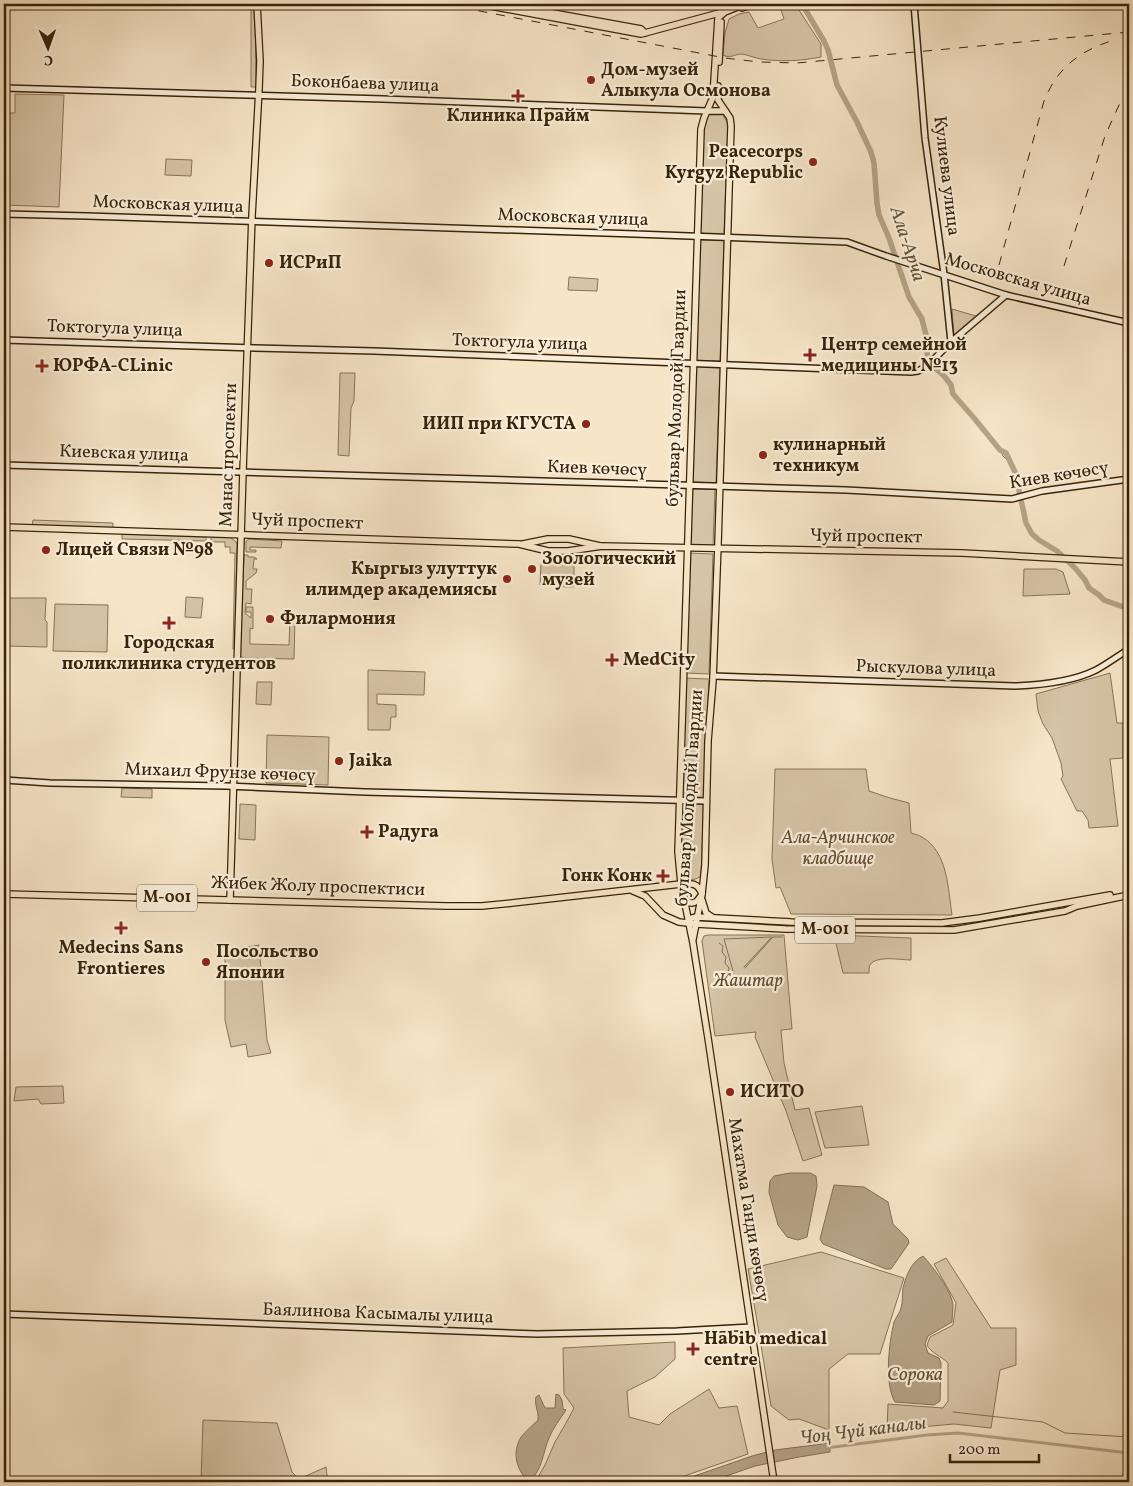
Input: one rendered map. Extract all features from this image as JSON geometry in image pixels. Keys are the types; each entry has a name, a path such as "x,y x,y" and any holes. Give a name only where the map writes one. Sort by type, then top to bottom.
{"main road":[{"name":"Манас проспекти","path":"230,900 242,471 260,61 258,4"},
{"path":"480,4 635,34 754,4"},
{"path":"504,4 641,29 645,32"},
{"path":"719,20 725,12 745,4"},
{"name":"Кулиева улица","path":"914,4 925,138 944,274 951,342"},
{"path":"719,20 736,10"},
{"path":"709,15 719,20"},
{"name":"бульвар Молодой Гвардии","path":"693,943 681,884 678,852 679,801 701,129 713,97 719,20"},
{"name":"бульвар Молодой Гвардии","path":"693,943 705,865 708,741 713,676 727,273 731,126 730,118 718,100 717,94 719,20"},
{"name":"Боконбаева улица","path":"4,88 725,111"},
{"name":"Московская улица","path":"4,214 847,242 1006,295 1129,323"},
{"name":"Токтогула улица","path":"4,340 374,351 911,372 918,371 927,366 951,342 1006,295"},
{"name":"Киевская улица","path":"4,465 242,471"},
{"name":"Киев көчөсү","path":"242,471 846,490 1012,499 1042,491 1129,479"},
{"name":"Чуй проспект","path":"4,527 519,544 552,551 602,546 962,553 1129,562"},
{"name":"Чуй проспект","path":"519,544 548,539 569,539 602,546"},
{"name":"Рыскулова улица","path":"713,676 1035,686 1095,670 1129,649"},
{"name":"Михаил Фрунзе көчөсү","path":"4,780 50,783 233,786 365,792 706,802"},
{"name":"Жибек Жолу проспектиси","path":"4,894 409,906 478,906 681,884 695,884 700,889 701,895"},
{"name":"М-001","path":"631,890 645,896 668,918 696,924 829,930 956,929 1064,911 1069,906 1129,895"},
{"name":"М-001","path":"688,922 692,918 698,917 818,923 956,922 1069,906 1129,891"},
{"path":"684,900 693,903 701,895"},
{"path":"701,895 706,913 714,918"},
{"path":"956,922 956,929"},
{"path":"694,950 696,934 700,930 724,926"},
{"name":"Махатма Ганди көчөсү","path":"693,943 774,1482"},
{"name":"Баялинова Касымалы улица","path":"4,1314 537,1334 677,1331 750,1327"}],"green space":[{"path":"251,4 255,4 256,87 251,87"},
{"path":"779,4 795,4 821,44 821,57 784,61 761,59 742,54 723,55 725,33 729,19 749,12 758,28 784,19"},
{"path":"15,94 64,95 59,207 4,205 4,113 15,113"},
{"path":"723,115 728,124 724,235 700,234 704,124 706,116"},
{"path":"166,159 192,160 191,176 165,175"},
{"path":"700,240 724,240 720,361 696,361"},
{"path":"569,277 598,279 597,291 568,290"},
{"path":"952,309 976,316 954,335"},
{"path":"695,366 720,367 716,483 691,482"},
{"path":"340,373 355,373 349,456 338,455"},
{"path":"691,489 715,489 713,546 689,545"},
{"path":"33,520 113,523 113,529 32,526"},
{"path":"122,534 206,537 206,541 122,539"},
{"path":"211,537 230,537 237,543 235,649 233,649 235,553 230,553 230,547 225,547 225,542 211,542"},
{"path":"249,539 282,541 281,548 250,547 250,550 256,550 256,552 246,552 246,541"},
{"path":"689,553 713,554 709,674 685,673"},
{"path":"244,555 257,559 254,559 253,569 257,569 256,573 246,581 246,589 252,589 251,604 246,603 245,613 251,618 251,612 246,612 246,607 253,607 253,629 250,628 250,644 289,645 290,617 294,615 294,659 244,658 240,656"},
{"path":"542,563 573,563 574,586 540,585"},
{"path":"1024,569 1056,569 1063,572 1070,594 1023,596"},
{"path":"186,597 203,598 201,618 185,617"},
{"path":"4,598 46,598 47,647 4,646"},
{"path":"55,604 108,605 107,652 53,651"},
{"path":"368,670 425,672 424,695 377,694 377,704 396,705 396,717 391,717 390,730 368,730"},
{"path":"1110,673 1117,723 1123,723 1123,758 1110,759 1118,826 1089,828 1088,820 1082,811 1077,811 1061,779 1063,776 1061,763 1052,738 1043,724 1038,711 1036,694"},
{"path":"684,678 709,679 704,800 680,799"},
{"path":"257,682 272,682 271,705 256,704"},
{"path":"267,735 329,737 328,785 266,783"},
{"name":"Ала-Арчинское кладбище","path":"775,769 866,769 869,791 909,803 911,833 921,836 931,844 942,861 948,883 952,915 791,914 780,887 776,888 772,859"},
{"path":"122,788 152,789 152,798 121,797"},
{"path":"680,803 704,804 701,876 696,879 685,880 683,878 678,850"},
{"path":"240,804 256,805 255,840 239,839"},
{"name":"Жаштар","path":"784,935 792,1029 781,1030 784,1063 795,1110 809,1108 822,1155 803,1161 786,1111 755,1037 756,1032 715,1036 702,941 704,936"},
{"path":"834,935 911,938 911,960 883,959 870,965 869,973 843,973"},
{"path":"259,945 267,1040 271,1053 248,1057 246,1044 231,1047 225,1020 225,951"},
{"path":"63,1086 64,1103 41,1104 38,1099 14,1101 16,1087"},
{"path":"862,1106 869,1145 825,1148 815,1112"},
{"path":"821,1252 904,1278 880,1354 848,1354 829,1369 829,1430 799,1419 789,1420 771,1406 748,1269"},
{"path":"946,1258 991,1328 1016,1328 1016,1365 1000,1370 991,1428 954,1424 887,1430 888,1404 943,1408 948,1401 948,1363 927,1345 930,1337 953,1325 956,1303 934,1264"},
{"path":"675,1342 675,1359 655,1377 627,1391 629,1417 659,1425 670,1414 709,1389 719,1408 737,1406 748,1454 667,1482 535,1482 574,1408 564,1394 563,1348"},
{"path":"203,1420 277,1423 292,1472 299,1479 326,1467 328,1482 201,1482"}],"water":[{"path":"790,1173 810,1173 816,1176 817,1186 807,1237 798,1240 787,1237 778,1225 769,1192 770,1181 774,1176"},
{"path":"834,1185 864,1187 888,1202 893,1224 908,1239 909,1243 891,1269 886,1269 823,1244 820,1239"},
{"name":"Сорока","path":"923,1256 945,1286 953,1305 952,1322 928,1336 925,1344 928,1353 939,1358 941,1363 940,1401 934,1405 895,1402 889,1374 889,1352 892,1331 902,1306 904,1283 912,1266"},
{"path":"556,1394 562,1400 563,1409 566,1410 551,1434 539,1468 533,1478 528,1481 518,1466 516,1454 518,1443 521,1437 538,1420 536,1397 539,1395 545,1408 555,1408"},
{"path":"830,1443 830,1452 755,1466 709,1482 677,1482 775,1450"}],"waterway":[{"name":"Ала-Арча","path":"802,4 824,41 837,85 871,152 874,163 879,215 909,297 922,319 928,343 927,355 931,365 945,377 951,385 953,394 1000,450 1006,453 1015,472 1026,523 1032,534 1057,551 1075,568 1089,588 1104,600 1129,609"},
{"name":"Ала-Арча","path":"1000,450 1011,464"},
{"path":"733,971 724,939 772,937"},
{"path":"745,968 773,937 782,937"},
{"path":"744,967 771,938"},
{"path":"719,943 723,946 722,952 726,957 725,963 729,968 728,974"},
{"path":"953,1412 1043,1422 1065,1433 1129,1437"},
{"name":"Чоң Чүй каналы","path":"826,1448 927,1435 958,1433 1129,1453"}],"railway":[{"path":"443,4 725,58 759,62 797,63 1129,32"},
{"path":"999,265 1044,101 1050,89 1063,70 1080,55 1114,40"},
{"path":"1064,266 1105,136 1129,83"}],"place":[{"name":"Дом-музей Алыкула Осмонова","path":"591,80"},
{"name":"Клиника Прайм","path":"518,96"},
{"name":"Peacecorps Kyrgyz Republic","path":"813,162"},
{"name":"ИСРиП","path":"269,263"},
{"name":"Центр семейной медицины №13","path":"810,355"},
{"name":"ЮРФА-CLinic","path":"42,366"},
{"name":"ИИП при КГУСТА","path":"586,424"},
{"name":"кулинарный техникум","path":"763,455"},
{"name":"Лицей Связи №98","path":"46,550"},
{"name":"Зоологический музей","path":"532,569"},
{"name":"Кыргыз улуттук илимдер академиясы","path":"507,579"},
{"name":"Филармония","path":"270,619"},
{"name":"Городская поликлиника студентов","path":"169,623"},
{"name":"MedCity","path":"612,660"},
{"name":"Jaika","path":"339,761"},
{"name":"Радуга","path":"367,832"},
{"name":"Гонк Конк","path":"663,876"},
{"name":"Medecins Sans Frontieres","path":"121,928"},
{"name":"Посольство Японии","path":"206,962"},
{"name":"ИСИТО","path":"730,1092"},
{"name":"Habib medical centre","path":"693,1349"}]}
